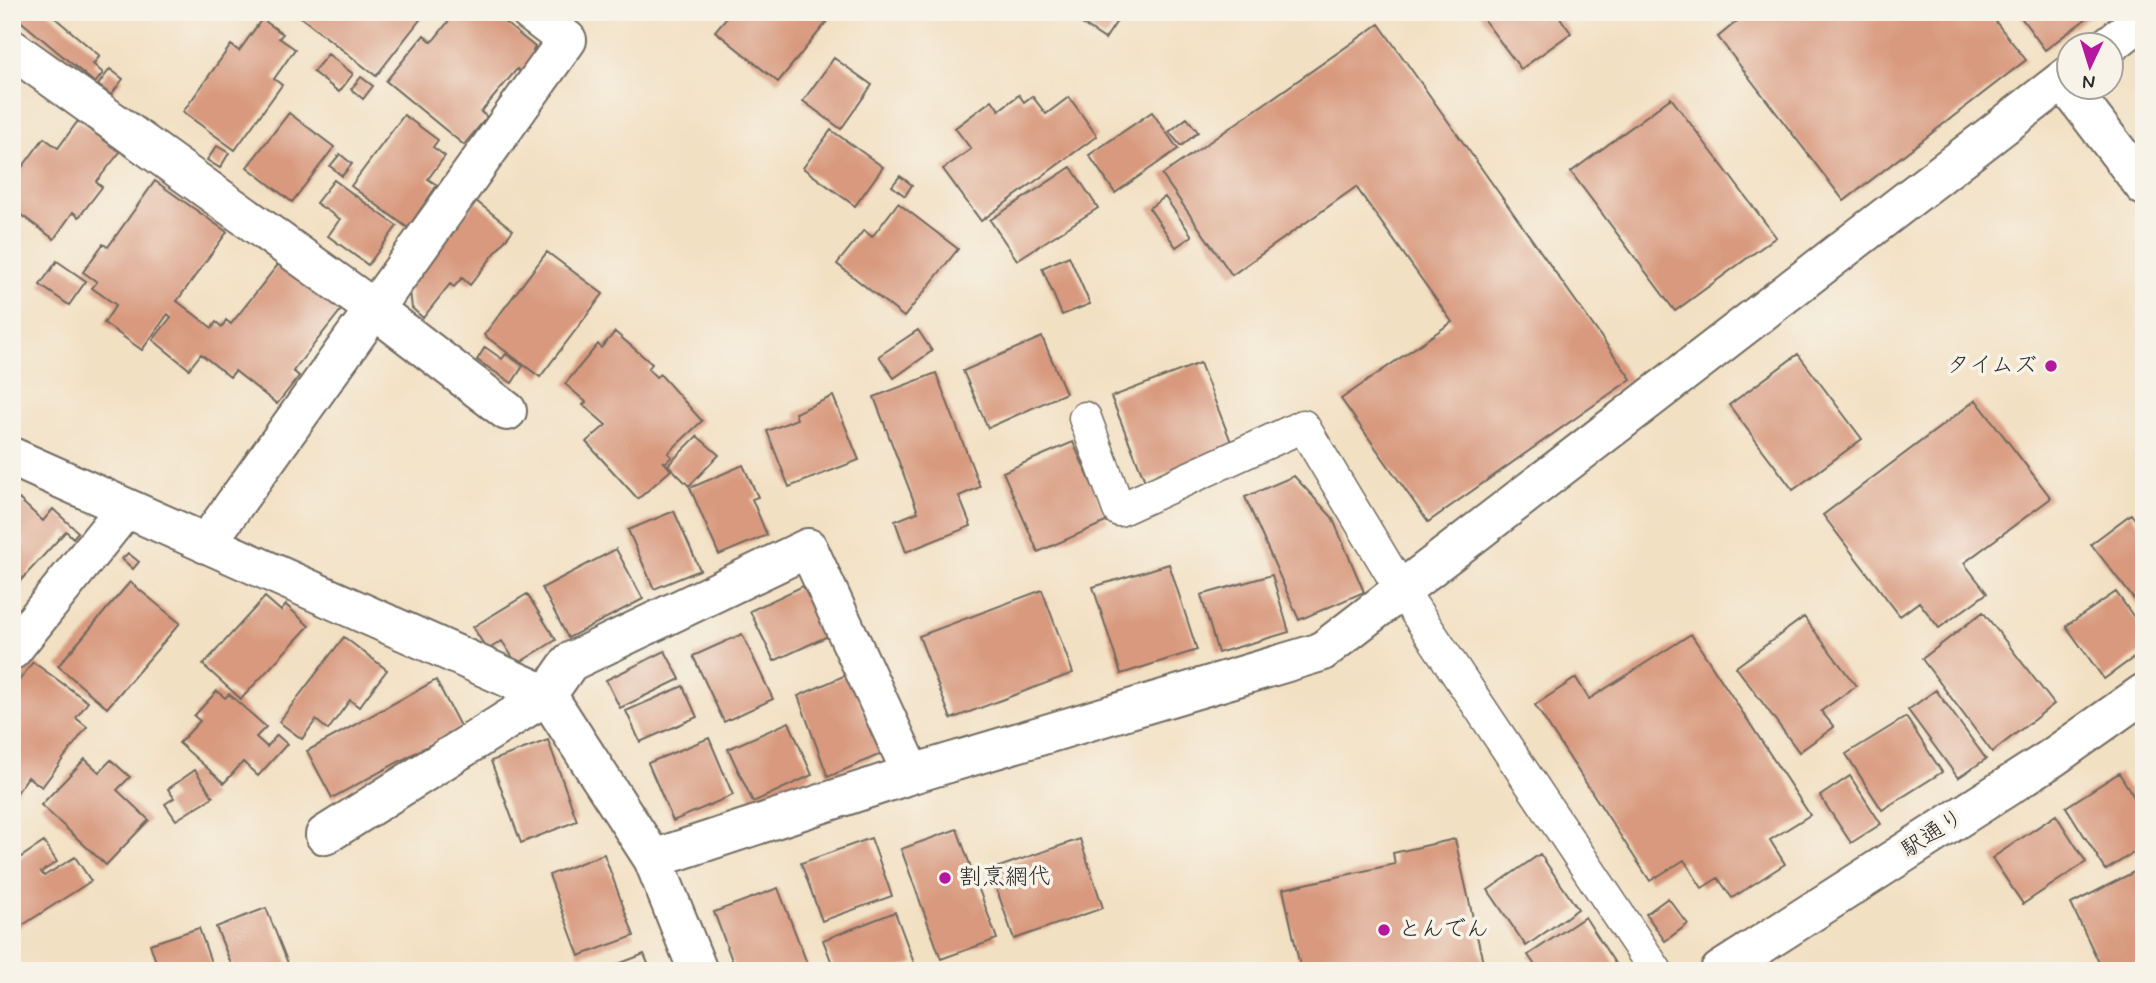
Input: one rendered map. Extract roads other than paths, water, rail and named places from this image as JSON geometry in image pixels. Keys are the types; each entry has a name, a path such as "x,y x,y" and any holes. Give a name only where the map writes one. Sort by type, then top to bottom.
{"street":[{"path":"206,544 567,40 530,12"},
{"path":"2124,34 2144,18"},
{"path":"12,49 374,309 508,411"},
{"path":"653,859 912,774 1321,652 2054,93"},
{"path":"2081,102 2144,186"},
{"path":"12,457 547,695 653,859 698,971"},
{"path":"12,650 126,508"},
{"path":"325,835 547,695 570,662 808,548 912,774"},
{"name":"駅通り","path":"1720,971 2052,758 2144,693"}],"lane":[{"path":"1085,418 1119,509 1304,426 1402,591 1656,971"}],"place":[{"name":"タイムズ","path":"2051,366"},
{"name":"割烹網代","path":"945,878"},
{"name":"とんでん","path":"1384,930"}]}
